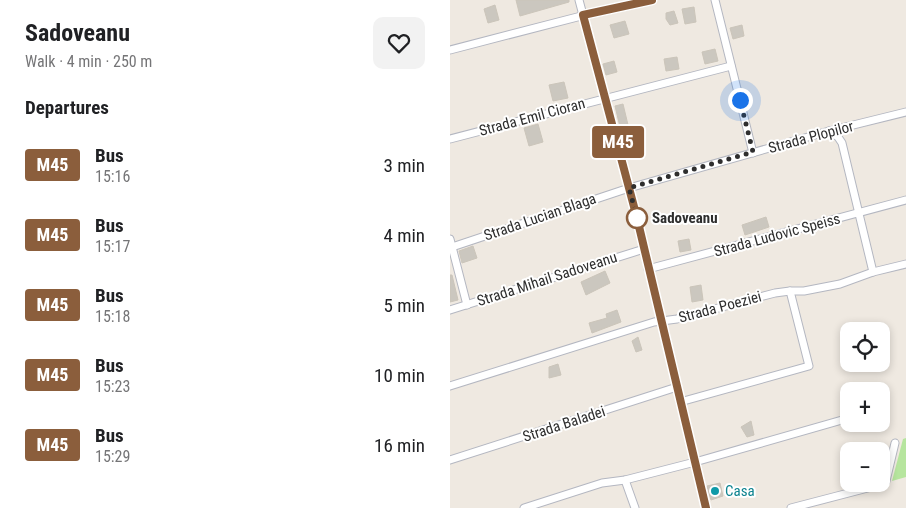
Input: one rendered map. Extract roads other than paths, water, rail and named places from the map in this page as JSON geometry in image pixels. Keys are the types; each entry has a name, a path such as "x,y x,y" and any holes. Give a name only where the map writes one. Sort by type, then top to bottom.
{"street":[{"path":"580,0 662,321 706,508"},
{"path":"450,50 583,15 652,0"},
{"path":"715,0 753,152"},
{"name":"Strada Emil Cioran","path":"450,139 731,66"},
{"name":"Strada Plopilor","path":"629,188 829,131 906,112"},
{"path":"829,131 838,137 842,143 873,272"},
{"name":"Strada Lucian Blaga","path":"451,243 629,188"},
{"name":"Strada Ludovic Speiss","path":"648,269 906,200"},
{"path":"451,243 467,305"},
{"name":"Strada Mihail Sadoveanu","path":"450,310 644,249"},
{"name":"Strada Poeziei","path":"450,386 654,322 774,293 804,292 840,284 873,272 906,264"},
{"path":"680,402 809,366 790,291"},
{"name":"Strada Baladei","path":"450,460 677,387"},
{"path":"524,508 602,483 626,480 695,462 840,421"},
{"path":"791,508 883,484 886,480 895,443"},
{"path":"626,480 634,508"}],"place":[{"name":"Sadoveanu","path":"637,218"},
{"name":"Casa","path":"715,491"}]}
